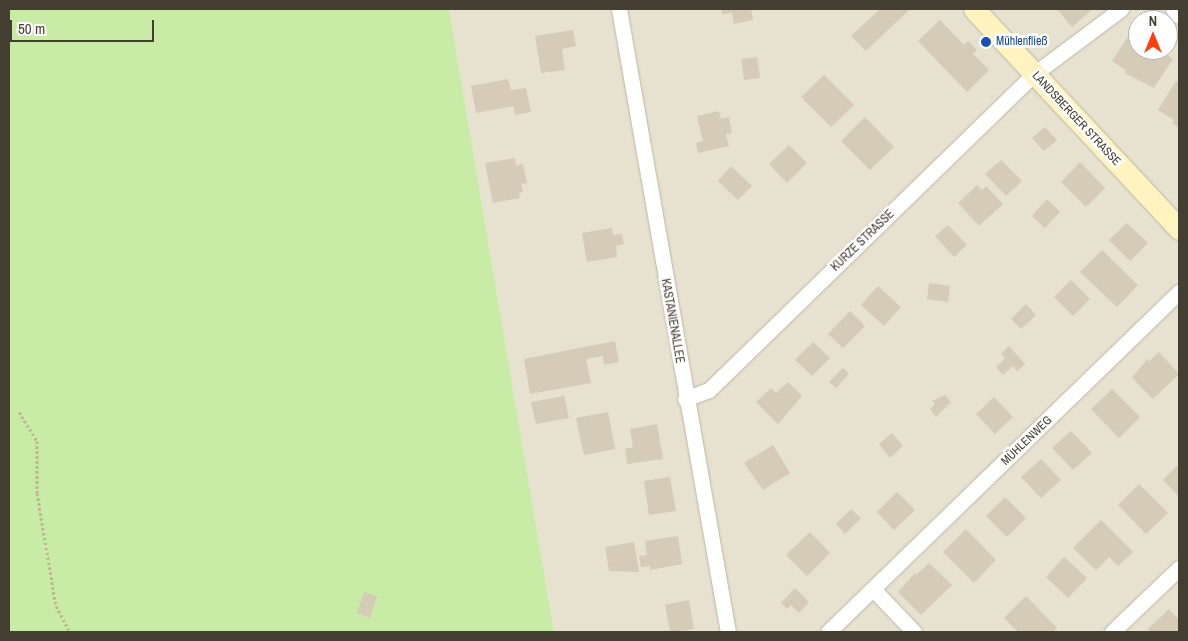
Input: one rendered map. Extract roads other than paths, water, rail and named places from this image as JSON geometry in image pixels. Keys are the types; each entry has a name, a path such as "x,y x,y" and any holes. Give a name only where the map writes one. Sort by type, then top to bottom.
{"main road":[{"name":"LANDSBERGER STRASSE","path":"974,9 1179,229"}],"street":[{"name":"KASTANIENALLEE","path":"619,9 685,399 728,632"},
{"name":"KURZE STRASSE","path":"685,399 709,390 1034,74 1119,9"},
{"path":"1173,9 1179,16"},
{"name":"MÜHLENWEG","path":"828,632 874,590 1179,292"},
{"path":"1112,632 1179,568"},
{"path":"874,590 914,632"}],"place":[{"name":"Mühlenfließ","path":"986,42"}]}
